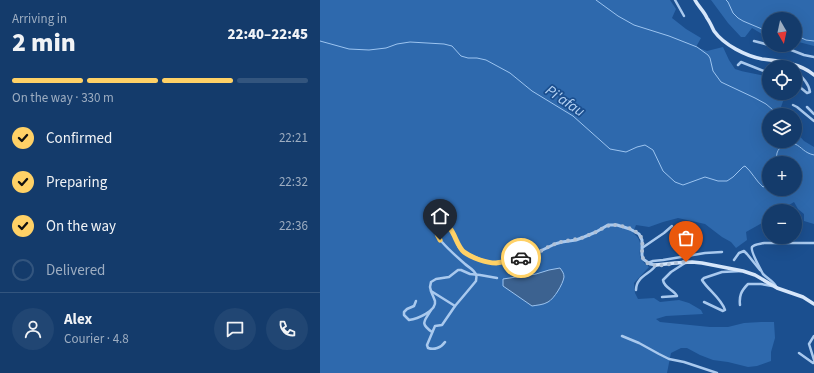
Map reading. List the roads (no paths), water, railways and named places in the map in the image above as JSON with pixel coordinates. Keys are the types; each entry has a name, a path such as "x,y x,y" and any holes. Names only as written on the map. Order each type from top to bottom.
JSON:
{"main road":[{"path":"695,0 715,32 729,45 754,57 771,60"},
{"path":"802,68 814,75"},
{"path":"656,265 686,262 702,263 744,271 761,278 772,286 803,297 814,304"}],"street":[{"path":"675,0 684,16"},
{"path":"754,41 762,43"},
{"path":"795,52 814,57"},
{"path":"738,65 741,62 762,70"},
{"path":"802,78 806,82 810,92 806,93 802,89"},
{"path":"793,105 814,121"},
{"path":"807,107 814,114"},
{"path":"445,342 436,349 428,348 427,345 435,326 442,325 455,306 476,281 476,274 443,244 437,236 436,228 441,225 449,227 460,248 464,252 474,258 495,263 534,254 555,244 580,238 596,232 608,225 624,227 639,234 642,240 643,259 650,264 656,265 654,269 650,270 637,284 636,290"},
{"path":"642,248 672,226"},
{"path":"777,288 762,271 751,251 752,247 764,243 814,243"},
{"path":"734,260 739,253 744,251 757,268 762,271"},
{"path":"648,263 653,260 722,252"},
{"path":"662,297 677,296 664,285 663,280 671,272 684,265 686,262"},
{"path":"432,332 424,323 424,320 433,307 435,301 431,291 431,282 440,278 450,277 458,270 470,274 497,278"},
{"path":"704,302 723,311 725,310 719,300 702,281 703,279 722,272 744,271"},
{"path":"740,305 740,295 748,284 772,286"},
{"path":"431,291 455,306"},
{"path":"416,301 414,306 404,312 404,315 409,320 424,315 433,307"},
{"path":"622,336 670,359 717,373"},
{"path":"799,353 813,363 814,361 810,344 814,336"}],"waterway":[{"path":"596,0 618,16 634,25 697,47 708,55 713,71 721,82 755,98 771,108"},
{"path":"726,0 733,13 738,18 762,29"},
{"path":"802,38 814,41"},
{"name":"Pi'afau","path":"320,41 349,49 369,50 386,48 397,44 410,42 444,44 452,46 461,56 486,60 510,73 532,91 573,116 610,149 626,152 645,145 653,150 663,171 675,182 683,185 705,177 718,181 727,181 745,166 762,186"},
{"name":"Pi'afau","path":"777,156 778,150 782,146 790,143 795,144 808,153 814,155"}]}
